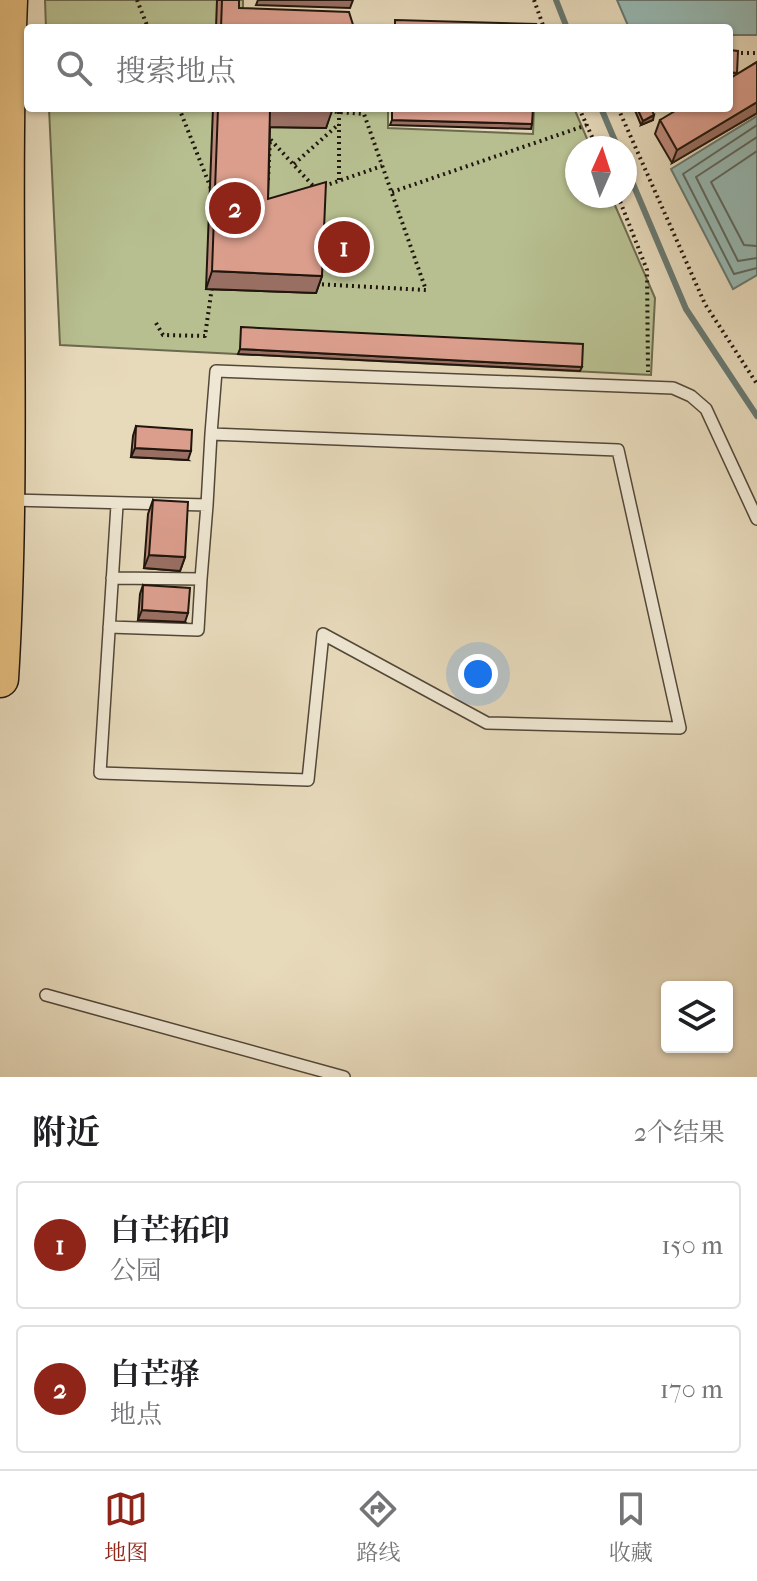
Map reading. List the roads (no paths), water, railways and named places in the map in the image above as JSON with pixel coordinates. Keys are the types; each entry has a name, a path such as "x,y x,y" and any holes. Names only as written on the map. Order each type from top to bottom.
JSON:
{"main road":[{"path":"0,679 7,499 3,117 9,0"}],"lane":[{"path":"109,627 198,630 216,371 673,388 691,396 706,409 757,519"},
{"path":"117,505 100,773 308,780 323,634 487,723 680,728 618,450 211,434"},
{"path":"7,499 117,505 207,505"},
{"path":"112,578 201,579"},
{"path":"46,995 344,1077"}],"water":[{"path":"617,0 757,0 757,35 733,35 733,24 627,24"},
{"path":"757,116 757,275 733,289 671,169"}],"waterway":[{"path":"556,0 565,24"},
{"path":"603,112 613,136"},
{"path":"637,193 686,309 757,416"}],"place":[{"name":"白芒驿","path":"235,208"},
{"name":"白芒拓印","path":"344,247"}]}
